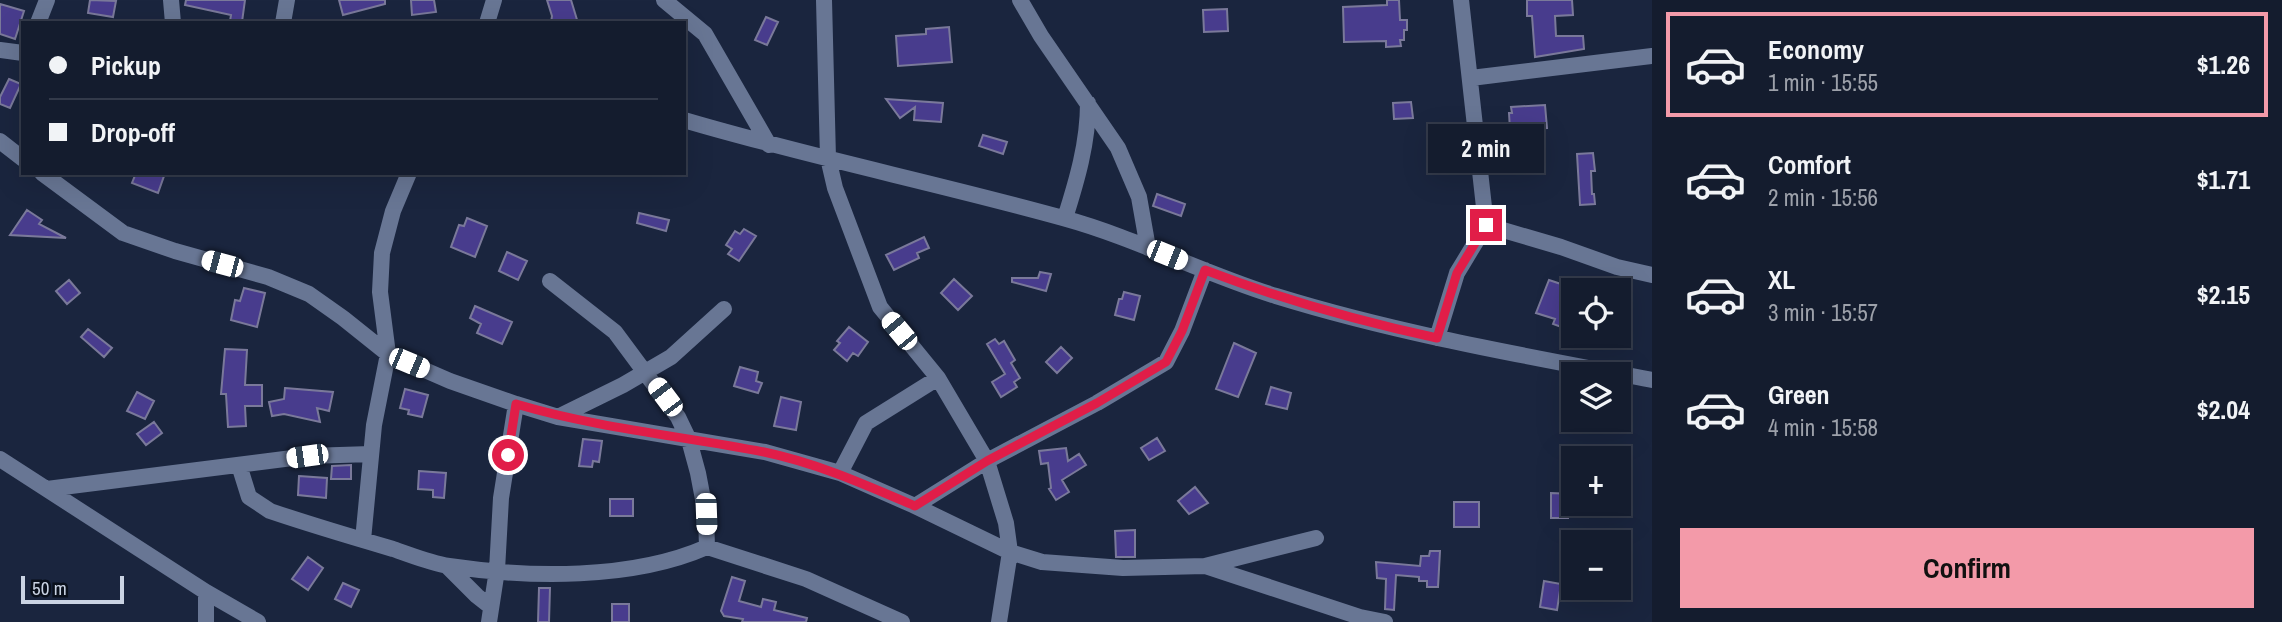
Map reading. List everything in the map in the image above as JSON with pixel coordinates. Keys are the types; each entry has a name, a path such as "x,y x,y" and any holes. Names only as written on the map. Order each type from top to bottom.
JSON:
{"street":[{"path":"39,21 47,0"},
{"path":"171,0 173,21"},
{"path":"283,21 288,0"},
{"path":"488,21 494,0"},
{"path":"664,0 705,34 769,145"},
{"path":"824,0 828,158 835,188 880,307 938,378 987,461 1006,523 1010,552 999,622"},
{"path":"1020,0 1041,36 1118,148 1139,197 1149,248"},
{"path":"1437,338 1457,273 1486,225 1461,0"},
{"path":"0,50 21,53"},
{"path":"1471,78 1652,56"},
{"path":"1065,218 1081,164 1088,125 1088,103"},
{"path":"686,121 769,145 1065,218 1273,296 1347,317 1437,338 1652,380"},
{"path":"0,141 21,157"},
{"path":"45,175 123,233 175,251 268,277 309,294 388,354 450,381 558,416 765,452 840,473 1010,552 1051,564 1123,568 1205,566 1316,538"},
{"path":"363,540 380,387 388,354 380,292 382,253 393,211 408,175"},
{"path":"1486,225 1617,267 1652,275"},
{"path":"915,506 987,461 1097,403 1166,362 1182,331 1205,270"},
{"path":"550,281 615,332 678,416 689,440 706,514 707,547"},
{"path":"558,416 646,373 671,357 724,309"},
{"path":"840,473 866,423 938,378"},
{"path":"490,614 501,498 516,404"},
{"path":"47,489 307,456 371,454"},
{"path":"0,459 206,592 258,622"},
{"path":"239,465 247,493 261,505 294,519 447,566 550,574 606,572 651,565 690,555 707,547 806,579 902,622"},
{"path":"447,566 477,596 490,614"},
{"path":"1205,566 1360,617 1385,622"},
{"path":"206,592 206,622"}],"building":[{"path":"90,0 116,1 113,17 88,13"},
{"path":"186,0 245,0 242,21 230,21 231,15 185,5"},
{"path":"339,0 385,0 385,4 343,15"},
{"path":"411,0 434,0 436,12 412,15"},
{"path":"547,0 571,0 577,21 551,21"},
{"path":"1387,0 1399,0 1400,20 1407,20 1404,40 1400,40 1401,46 1386,47 1386,41 1344,42 1343,7 1387,5"},
{"path":"1527,0 1572,0 1573,15 1555,16 1556,36 1583,36 1584,49 1535,57 1532,16 1527,16"},
{"path":"0,4 24,11 15,39 0,34"},
{"path":"1227,9 1228,31 1204,32 1203,10"},
{"path":"766,17 778,22 767,45 755,40"},
{"path":"949,27 952,62 898,66 896,36 926,34 926,29"},
{"path":"9,79 21,84 10,108 0,104 0,97"},
{"path":"886,99 943,103 941,122 914,120 915,107 900,118"},
{"path":"1411,102 1413,118 1394,119 1393,103"},
{"path":"1545,105 1547,128 1510,130 1511,107"},
{"path":"983,135 1007,142 1003,154 979,146"},
{"path":"1593,153 1595,171 1591,171 1595,204 1580,205 1577,154"},
{"path":"135,175 164,176 158,193 132,183"},
{"path":"1157,194 1185,204 1181,216 1153,206"},
{"path":"27,210 42,220 39,224 66,238 10,235"},
{"path":"639,213 669,220 666,231 637,223"},
{"path":"467,218 487,226 475,257 451,247 459,225 464,226"},
{"path":"744,229 756,236 739,261 728,254 732,249 726,245 735,231 740,234"},
{"path":"924,237 929,248 917,253 919,258 894,270 886,255"},
{"path":"507,252 527,261 518,280 499,271"},
{"path":"1040,272 1051,274 1046,291 1012,282 1012,278 1038,278"},
{"path":"954,279 972,296 958,310 941,293"},
{"path":"69,280 80,293 67,304 56,291"},
{"path":"1549,280 1561,284 1561,327 1553,324 1555,319 1536,313"},
{"path":"244,288 265,293 257,327 231,320 235,300 240,301"},
{"path":"1124,292 1140,296 1134,320 1115,315 1119,299 1122,299"},
{"path":"475,306 512,322 502,344 477,333 481,324 470,318"},
{"path":"849,327 868,342 858,356 853,353 847,361 834,350 840,343 837,341"},
{"path":"88,329 112,348 104,357 81,337"},
{"path":"995,339 999,344 1004,341 1015,360 1011,363 1020,378 1014,382 1017,387 1001,397 992,382 1005,374 987,344"},
{"path":"1234,343 1256,353 1238,397 1216,389"},
{"path":"1061,347 1072,358 1057,373 1046,362"},
{"path":"225,349 247,350 245,385 262,385 262,406 245,406 246,426 228,427 226,394 221,394"},
{"path":"740,367 758,372 756,381 762,383 758,393 734,386"},
{"path":"1271,387 1291,393 1287,409 1266,404"},
{"path":"285,388 333,392 329,411 317,408 320,422 284,414 272,416 269,402 284,399"},
{"path":"405,389 428,395 422,417 408,414 409,410 400,408"},
{"path":"137,392 154,401 145,419 127,411"},
{"path":"781,397 801,402 796,430 774,426"},
{"path":"154,422 162,433 146,445 137,434"},
{"path":"1157,438 1165,451 1149,460 1141,448"},
{"path":"583,439 602,441 599,462 593,461 592,467 579,466"},
{"path":"1066,448 1068,461 1079,454 1086,465 1062,480 1069,492 1056,500 1049,489 1048,463 1041,464 1039,451"},
{"path":"351,465 351,479 331,479 332,466"},
{"path":"419,471 446,473 444,498 433,497 433,490 418,489"},
{"path":"299,476 327,478 326,498 298,495"},
{"path":"1195,487 1208,503 1189,514 1178,501"},
{"path":"1551,493 1561,493 1561,516 1568,518 1551,518"},
{"path":"610,499 633,499 633,516 610,516"},
{"path":"1454,502 1479,502 1479,527 1454,527"},
{"path":"1135,530 1135,557 1116,557 1115,531"},
{"path":"1430,551 1440,551 1438,587 1427,587 1427,581 1419,581 1419,577 1396,575 1394,610 1385,609 1386,579 1377,578 1376,562 1420,566 1421,556 1429,556"},
{"path":"308,557 323,568 308,590 292,579"},
{"path":"732,577 745,581 739,601 761,607 763,599 776,602 774,610 807,618 806,622 742,622 743,619 724,616 721,611"},
{"path":"1544,581 1561,584 1557,610 1540,607"},
{"path":"343,583 359,590 351,607 335,599"},
{"path":"539,588 550,588 549,622 538,622"},
{"path":"612,604 629,604 629,622 612,622"}],"route":[{"path":"508,455 516,404 558,416 765,452 840,473 915,506 987,461 1097,403 1166,362 1182,331 1205,270 1273,296 1360,321 1437,338 1457,273 1486,225"}]}
